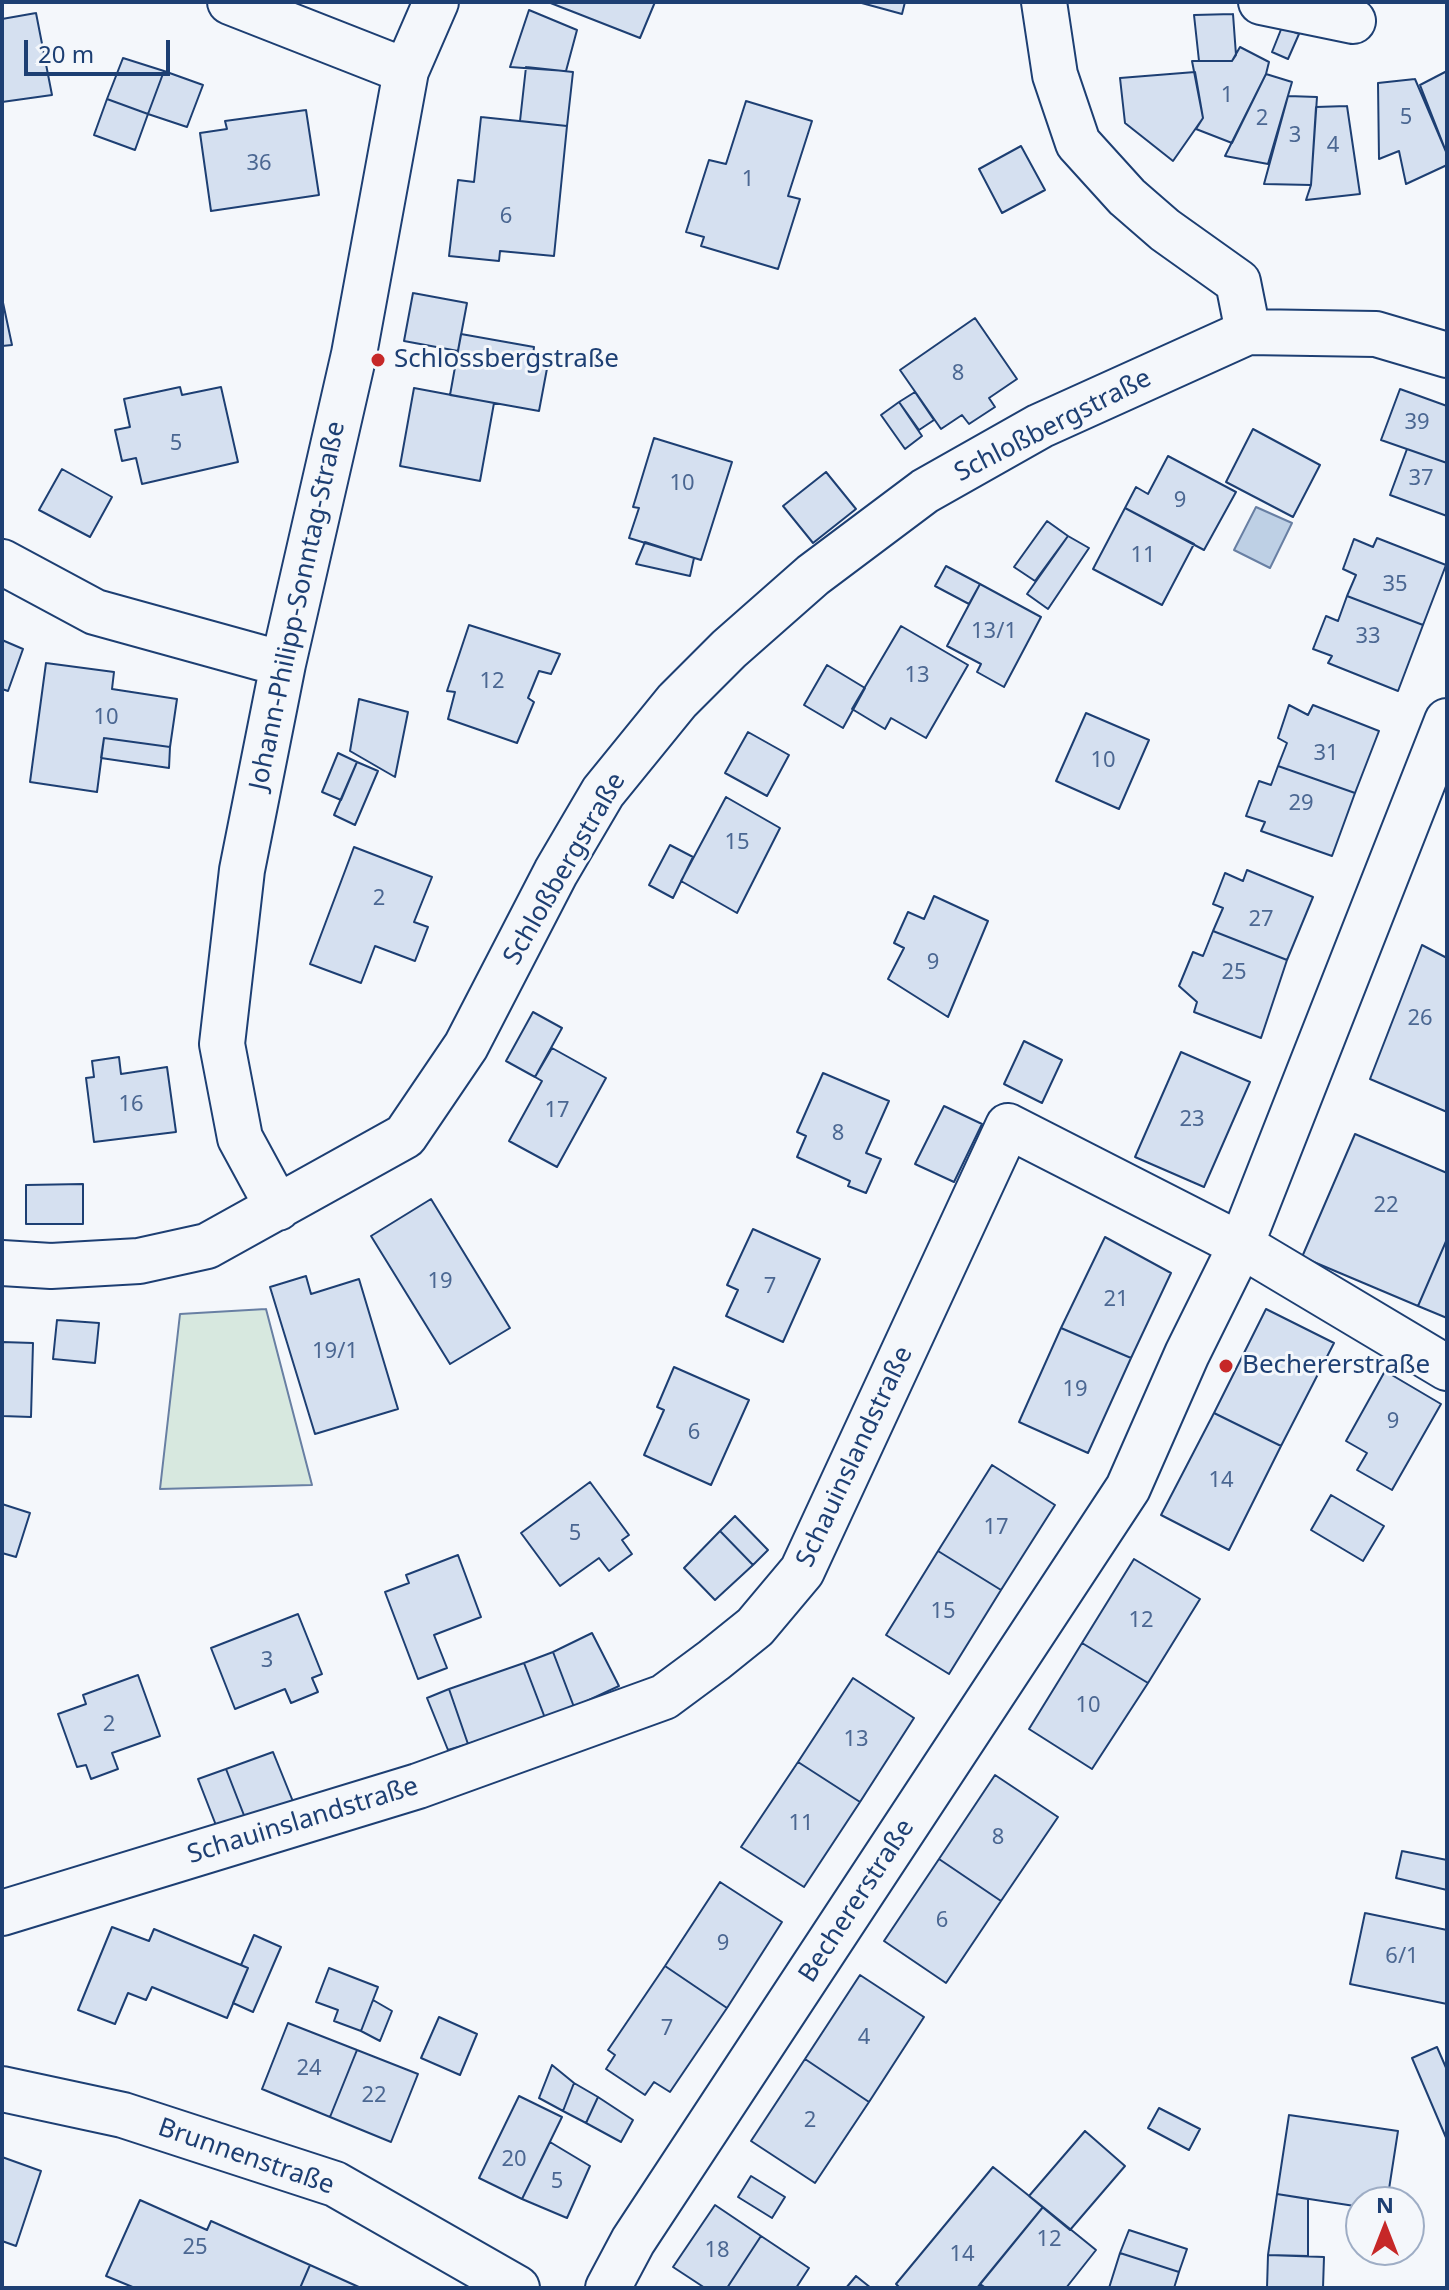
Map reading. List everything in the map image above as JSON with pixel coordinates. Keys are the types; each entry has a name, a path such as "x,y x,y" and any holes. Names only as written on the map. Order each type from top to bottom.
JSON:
{"street":[{"path":"230,2 406,71"},
{"name":"Johann-Philipp-Sonntag-Straße","path":"278,1208 240,1138 222,1044 242,870 283,664 354,354 406,71 436,2"},
{"path":"1044,2 1055,75 1078,143 1127,197 1165,230 1238,282 1248,332"},
{"path":"1261,2 1353,21"},
{"name":"Schloßbergstraße","path":"2,1263 51,1266 139,1261 207,1246 405,1136 466,1046 556,872 603,792 677,701 729,649 813,575 925,491 1040,426 1248,332 1376,334 1447,355"},
{"path":"2,562 95,612 283,664"},
{"name":"Bechererstraße","path":"608,2288 633,2241 1128,1488 1187,1354 1241,1245 1447,721"},
{"name":"Schauinslandstraße","path":"2,1913 418,1786 664,1697 755,1627 802,1571 1008,1126 1241,1245"},
{"path":"1241,1245 1447,1368"},
{"name":"Brunnenstraße","path":"2,2089 123,2115 335,2184 517,2288"}],"shaded area":[{"path":"266,1309 312,1485 160,1489 180,1314"}],"water":[{"path":"1256,507 1292,523 1270,568 1234,550"}],"building":[{"path":"548,2 655,2 640,38"},
{"path":"858,2 905,2 902,14"},
{"path":"529,10 577,30 566,71 510,67"},
{"path":"36,13 52,95 2,102 2,19"},
{"path":"1233,14 1236,55 1232,61 1199,61 1194,15"},
{"path":"1282,27 1299,34 1288,59 1272,52"},
{"path":"1240,47 1269,62 1232,143 1196,129 1203,118 1192,61 1232,61"},
{"path":"123,58 164,71 148,114 107,99"},
{"path":"526,67 573,72 567,126 520,121"},
{"path":"164,71 203,85 187,127 148,114"},
{"path":"1447,71 1447,154 1420,85"},
{"path":"1195,72 1203,118 1173,161 1125,123 1120,78"},
{"path":"1266,74 1292,82 1268,164 1225,156"},
{"path":"1415,79 1447,154 1447,165 1406,184 1399,151 1379,159 1378,83"},
{"path":"1288,96 1317,97 1311,185 1264,184"},
{"path":"107,99 148,114 135,150 94,135"},
{"path":"746,101 812,121 788,196 800,199 778,269 701,246 704,237 686,232 709,160 726,164"},
{"path":"1347,106 1360,194 1306,200 1311,185 1316,107"},
{"path":"306,110 319,195 211,211 200,133 227,129 225,121"},
{"path":"481,117 567,126 554,256 500,251 499,261 449,256 458,180 474,182"},
{"path":"1021,146 1045,190 1002,213 979,169"},
{"path":"413,293 467,303 458,351 404,341"},
{"path":"2,298 12,345 2,346"},
{"path":"975,318 1017,379 989,398 995,407 969,424 962,415 941,429 900,370"},
{"path":"461,334 534,347 533,355 549,358 539,411 450,395"},
{"path":"180,387 182,395 221,387 238,462 142,484 136,458 122,461 115,430 130,427 124,399"},
{"path":"414,388 494,403 480,481 400,466"},
{"path":"1400,389 1447,406 1447,463 1381,440"},
{"path":"915,392 934,420 919,430 899,402"},
{"path":"899,402 922,436 905,449 881,415"},
{"path":"1253,429 1320,465 1293,517 1226,482"},
{"path":"654,438 732,462 701,560 629,538 639,508 633,507"},
{"path":"1407,449 1447,463 1447,516 1390,495"},
{"path":"1168,456 1236,492 1204,550 1125,508 1136,487 1148,494"},
{"path":"62,469 112,497 90,537 39,510"},
{"path":"826,472 856,509 813,543 783,506"},
{"path":"1125,508 1194,544 1162,605 1093,569"},
{"path":"1047,521 1068,536 1035,581 1014,567"},
{"path":"1068,536 1089,548 1048,609 1027,594"},
{"path":"1377,538 1446,565 1423,625 1347,596 1356,575 1343,569 1354,539 1373,547"},
{"path":"645,542 694,558 690,576 636,564"},
{"path":"946,566 980,584 969,604 935,586"},
{"path":"980,584 1041,617 1004,687 977,672 981,664 947,646"},
{"path":"1347,596 1423,625 1398,691 1328,663 1332,656 1313,649 1326,616 1338,621"},
{"path":"469,625 560,654 551,674 539,671 528,698 534,702 517,743 448,719 455,692 447,691"},
{"path":"901,626 968,665 926,738 891,718 885,729 852,709"},
{"path":"2,640 23,649 8,691 2,689"},
{"path":"46,663 114,672 112,689 177,699 170,747 104,738 97,792 30,782"},
{"path":"827,665 865,688 843,728 804,705"},
{"path":"359,699 408,712 395,777 350,751"},
{"path":"1289,705 1308,715 1313,705 1379,731 1355,793 1278,766 1287,743 1278,738"},
{"path":"1086,713 1149,740 1119,809 1056,781"},
{"path":"748,732 789,755 767,796 725,773"},
{"path":"104,738 170,747 169,768 101,758"},
{"path":"338,753 357,762 341,800 322,792"},
{"path":"357,762 378,771 355,825 334,815"},
{"path":"1278,766 1355,793 1332,856 1261,831 1265,822 1246,816 1259,781 1271,785"},
{"path":"726,797 780,828 737,913 681,881"},
{"path":"670,845 693,857 673,898 649,885"},
{"path":"354,847 432,877 414,922 428,927 415,961 375,946 361,983 310,964"},
{"path":"1247,870 1313,897 1287,960 1213,931 1223,908 1213,904 1225,873 1243,881"},
{"path":"934,896 988,921 948,1017 888,979 904,948 894,943 908,912 924,919"},
{"path":"1213,931 1287,960 1261,1038 1194,1012 1197,1002 1179,986 1193,952 1203,956"},
{"path":"1422,945 1447,958 1447,1112 1370,1079"},
{"path":"533,1012 562,1028 535,1077 506,1061"},
{"path":"1024,1041 1062,1060 1042,1103 1004,1084"},
{"path":"552,1048 606,1078 557,1167 509,1141 542,1081 535,1077"},
{"path":"1181,1052 1250,1082 1204,1187 1135,1157"},
{"path":"119,1057 121,1074 167,1067 176,1132 94,1142 86,1078 94,1077 92,1061"},
{"path":"823,1073 889,1101 866,1153 881,1159 866,1193 848,1186 850,1181 797,1157 806,1136 797,1132"},
{"path":"944,1106 982,1124 954,1182 915,1164"},
{"path":"1355,1134 1447,1173 1447,1239 1418,1306 1302,1257"},
{"path":"83,1184 83,1224 26,1224 26,1185"},
{"path":"431,1199 510,1328 450,1364 371,1236"},
{"path":"753,1229 820,1259 783,1342 726,1316 738,1290 727,1285"},
{"path":"1105,1237 1171,1273 1131,1358 1061,1328"},
{"path":"1447,1239 1447,1318 1418,1306"},
{"path":"306,1276 311,1294 359,1279 398,1409 315,1434 270,1287"},
{"path":"1266,1309 1334,1343 1281,1446 1214,1413"},
{"path":"57,1320 99,1323 95,1363 53,1359"},
{"path":"1061,1328 1131,1358 1088,1453 1019,1422"},
{"path":"2,1342 33,1343 31,1417 2,1416"},
{"path":"674,1367 749,1400 711,1485 644,1455 664,1410 657,1407"},
{"path":"1385,1371 1441,1404 1392,1490 1357,1470 1367,1453 1346,1441"},
{"path":"1214,1413 1281,1446 1229,1550 1161,1515"},
{"path":"992,1465 1055,1505 1001,1590 938,1551"},
{"path":"590,1482 629,1535 622,1540 632,1554 609,1571 599,1558 560,1586 521,1533"},
{"path":"1331,1495 1384,1526 1363,1561 1311,1530"},
{"path":"2,1504 30,1513 16,1557 2,1553"},
{"path":"735,1516 768,1550 753,1565 720,1531"},
{"path":"720,1531 753,1565 715,1600 684,1568"},
{"path":"938,1551 1001,1590 949,1674 886,1635"},
{"path":"458,1555 481,1617 434,1635 447,1668 418,1679 385,1592 409,1583 406,1575"},
{"path":"1134,1559 1200,1599 1148,1683 1082,1643"},
{"path":"298,1614 322,1674 312,1678 318,1692 291,1703 285,1689 235,1709 211,1648"},
{"path":"592,1633 619,1686 574,1707 553,1652"},
{"path":"1082,1643 1148,1683 1092,1769 1029,1729"},
{"path":"553,1652 574,1707 545,1718 524,1663"},
{"path":"524,1663 545,1718 468,1744 449,1689"},
{"path":"138,1675 160,1736 112,1753 118,1769 91,1779 86,1765 77,1767 58,1714 86,1704 83,1695"},
{"path":"853,1678 914,1718 860,1802 798,1762"},
{"path":"449,1689 468,1744 448,1750 427,1698"},
{"path":"273,1752 294,1804 247,1823 226,1769"},
{"path":"798,1762 860,1802 804,1887 741,1847"},
{"path":"226,1769 247,1823 219,1833 198,1779"},
{"path":"995,1775 1058,1817 1001,1901 939,1859"},
{"path":"1402,1851 1447,1860 1447,1890 1396,1878"},
{"path":"939,1859 1001,1901 946,1983 884,1941"},
{"path":"720,1882 782,1922 727,2008 665,1966"},
{"path":"1365,1913 1447,1930 1447,2004 1350,1984"},
{"path":"112,1927 149,1941 154,1929 248,1968 227,2018 152,1987 146,2000 128,1993 115,2024 78,2010"},
{"path":"254,1935 281,1947 253,2012 233,2003 248,1968 241,1965"},
{"path":"665,1966 727,2008 670,2092 654,2082 645,2095 606,2069 615,2055 608,2050"},
{"path":"329,1968 378,1987 361,2031 334,2021 338,2010 316,2002"},
{"path":"860,1975 924,2017 869,2102 805,2059"},
{"path":"373,2000 392,2011 380,2041 361,2031"},
{"path":"439,2017 477,2034 460,2075 421,2058"},
{"path":"288,2023 357,2050 330,2117 262,2089"},
{"path":"1437,2047 1447,2070 1447,2140 1412,2058"},
{"path":"357,2050 418,2074 391,2142 330,2117"},
{"path":"805,2059 869,2102 815,2183 751,2141"},
{"path":"552,2065 574,2083 563,2111 539,2098"},
{"path":"574,2083 598,2097 586,2123 563,2111"},
{"path":"519,2096 562,2117 522,2199 479,2178"},
{"path":"598,2097 633,2120 621,2142 586,2123"},
{"path":"1159,2108 1200,2129 1189,2150 1148,2128"},
{"path":"1289,2115 1398,2131 1389,2186 1345,2186 1345,2205 1277,2194"},
{"path":"1085,2131 1125,2166 1070,2230 1029,2196"},
{"path":"550,2142 590,2166 567,2218 522,2199"},
{"path":"2,2157 41,2171 16,2246 2,2241"},
{"path":"993,2167 1043,2207 977,2288 900,2288 896,2284"},
{"path":"751,2176 785,2197 772,2218 738,2197"},
{"path":"1277,2194 1308,2199 1308,2256 1268,2255"},
{"path":"140,2200 207,2230 211,2221 310,2265 300,2288 135,2288 106,2276"},
{"path":"715,2205 761,2236 727,2288 705,2288 673,2267"},
{"path":"1043,2207 1096,2250 1066,2288 986,2288 980,2284"},
{"path":"1129,2230 1187,2249 1179,2272 1120,2253"},
{"path":"761,2236 809,2268 796,2288 727,2288"},
{"path":"1120,2253 1179,2272 1174,2288 1109,2288"},
{"path":"1268,2255 1324,2257 1323,2288 1267,2288"},
{"path":"310,2265 361,2288 300,2288"},
{"path":"856,2276 871,2288 846,2288"}],"place":[{"name":"Schlossbergstraße","path":"378,360"},
{"name":"Bechererstraße","path":"1226,1366"}]}
